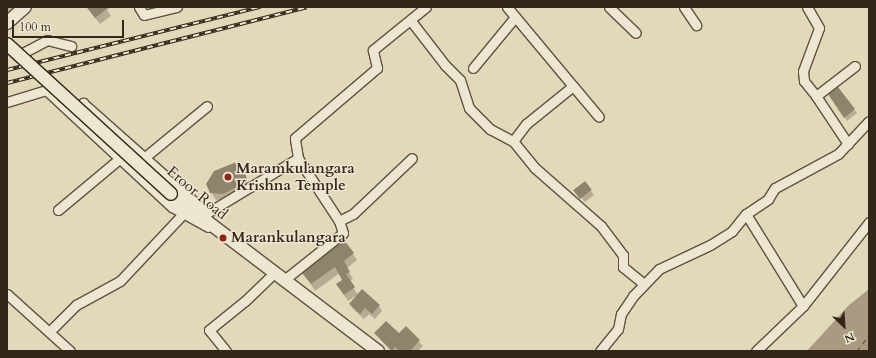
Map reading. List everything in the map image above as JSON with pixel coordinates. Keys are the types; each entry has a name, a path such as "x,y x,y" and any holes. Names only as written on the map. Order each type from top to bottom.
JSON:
{"main road":[{"path":"7,23 25,7"},
{"name":"Eroor Road","path":"7,44 171,194 220,233 378,351"}],"street":[{"path":"139,7 144,15 177,7"},
{"path":"226,351 209,330 279,276 343,233 339,221 298,158 294,143 295,138 377,68 373,50 390,34 411,21 426,7"},
{"path":"507,7 598,117"},
{"path":"609,7 636,33"},
{"path":"684,7 696,25"},
{"path":"807,7 819,28 804,71 804,81 816,96 848,144"},
{"path":"473,68 515,17"},
{"path":"411,21 445,65 460,80 469,108 490,129 514,140 535,168 601,226 623,255 623,267 644,284"},
{"path":"19,55 47,40 71,46"},
{"path":"816,96 855,66"},
{"path":"514,140 526,124 573,86"},
{"path":"7,102 46,90 120,159 183,214 220,233"},
{"path":"72,114 83,103 207,213 298,158"},
{"path":"145,157 207,106"},
{"path":"600,351 618,328 621,314 644,284 659,269 710,245 732,231 746,214 768,199 775,188 838,154 869,121"},
{"path":"339,221 353,214 412,158"},
{"path":"58,210 120,159"},
{"path":"50,331 76,305 120,281 183,214"},
{"path":"746,214 803,306"},
{"path":"756,351 803,306 869,222"},
{"path":"7,294 50,331 70,351"}],"shaded area":[{"path":"869,289 869,351 807,351 848,306"}],"building":[{"path":"87,7 109,7 95,18"},
{"path":"838,87 855,109 844,118 828,94"},
{"name":"Maramkulangara Krishna Temple","path":"239,161 248,181 223,194 210,193 206,184 214,171"},
{"path":"585,181 592,190 580,199 573,190"},
{"path":"344,240 354,253 344,261 350,272 346,274 355,287 344,295 336,284 342,280 335,267 311,284 302,273"},
{"path":"362,289 380,305 372,314 365,308 360,314 349,304"},
{"path":"386,321 399,333 406,326 420,340 410,351 399,351 395,347 392,351 374,333"}],"ferry route":[{"path":"857,351 869,335"}],"railway":[{"path":"7,70 260,7"},
{"path":"7,83 307,7"}],"place":[{"name":"Maramkulangara Krishna Temple","path":"228,177"},
{"name":"Marankulangara","path":"223,238"}]}
